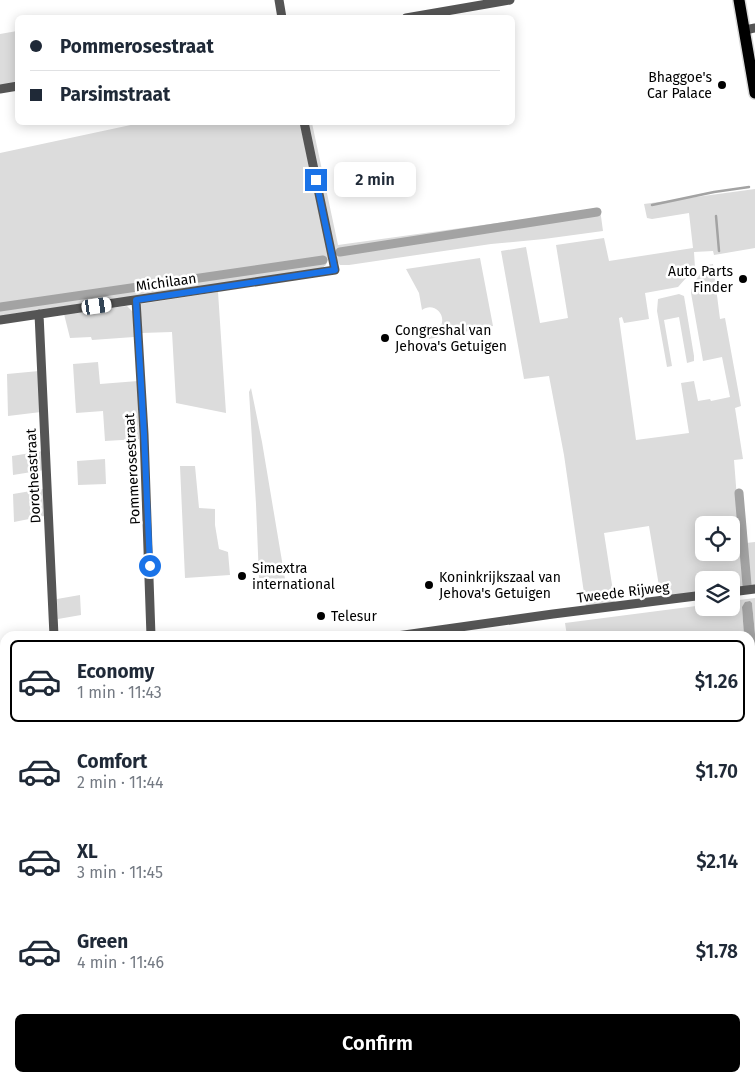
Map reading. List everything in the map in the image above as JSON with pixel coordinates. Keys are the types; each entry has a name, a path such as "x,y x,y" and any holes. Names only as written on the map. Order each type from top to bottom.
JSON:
{"main road":[{"path":"739,0 750,29 755,93"}],"street":[{"path":"279,0 282,15"},
{"path":"423,15 510,0"},
{"path":"0,89 15,86"},
{"name":"Michilaan","path":"0,320 335,270 305,125"},
{"name":"Pommerosestraat","path":"136,300 144,434 151,631"},
{"name":"Dorotheastraat","path":"39,314 54,631"},
{"path":"740,591 755,589"},
{"name":"Tweede Rijweg","path":"432,631 695,596"}],"shaded area":[{"path":"15,31 15,83 0,86 0,34"},
{"path":"131,125 300,125 328,260 322,268 0,317 0,153"},
{"path":"306,125 312,125 338,245 600,209 603,231 491,244 349,265 340,265 337,261"},
{"path":"755,189 755,248 714,255 713,251 694,252 695,268 678,287 645,293 649,319 624,323 622,317 619,318 636,440 689,433 681,383 694,381 698,401 710,399 711,401 730,397 722,357 703,361 691,293 697,278 708,265 713,264 720,319 725,318 741,406 735,408 743,459 734,460 738,516 695,516 695,561 740,561 740,537 744,589 740,589 740,571 695,571 695,594 661,598 649,526 604,533 615,604 586,607 564,455 549,376 524,379 501,251 526,247 540,323 568,318 556,245 604,238 609,261 693,248 689,213 652,219 647,218 644,204"},
{"path":"480,258 493,326 429,339 429,335 438,330 442,324 441,315 439,311 431,307 422,310 419,293 406,269"},
{"path":"218,292 226,413 176,403 172,332 141,333 140,304"},
{"path":"679,294 684,296 694,361 687,363 679,317 664,320 672,366 667,367 657,311 658,299"},
{"path":"127,306 133,312 134,337 92,340 91,337 70,338 64,314"},
{"path":"98,362 100,384 138,381 139,439 105,441 103,411 76,413 73,364"},
{"path":"39,371 41,412 8,416 7,374"},
{"path":"251,388 285,579 259,578 249,392"},
{"path":"43,451 44,470 13,475 12,456"},
{"path":"105,459 106,484 78,485 77,461"},
{"path":"180,466 195,466 199,508 215,509 215,525 219,549 228,552 230,575 185,578"},
{"path":"43,489 44,516 14,522 13,494"},
{"path":"755,542 755,587 750,588 746,543"},
{"path":"80,595 81,615 58,619 57,599"},
{"path":"755,598 755,631 752,603 742,607 744,631 566,631 565,623 695,606 695,616 740,616 740,600"},
{"path":"750,601 752,603 755,631 744,631 742,607 745,602"}],"waterway":[{"path":"652,205 749,187"},
{"path":"340,252 597,212"},
{"path":"716,216 719,251"},
{"path":"0,307 323,260"},
{"path":"739,493 747,585"}],"place":[{"name":"Bhaggoe's Car Palace","path":"722,85"},
{"name":"Auto Parts Finder","path":"743,279"},
{"name":"Congreshal van Jehova's Getuigen","path":"385,338"},
{"name":"Simextra international","path":"242,576"},
{"name":"Koninkrijkszaal van Jehova's Getuigen","path":"429,585"},
{"name":"Telesur","path":"321,616"}],"route":[{"path":"150,566 136,300 335,270 316,180"}]}
